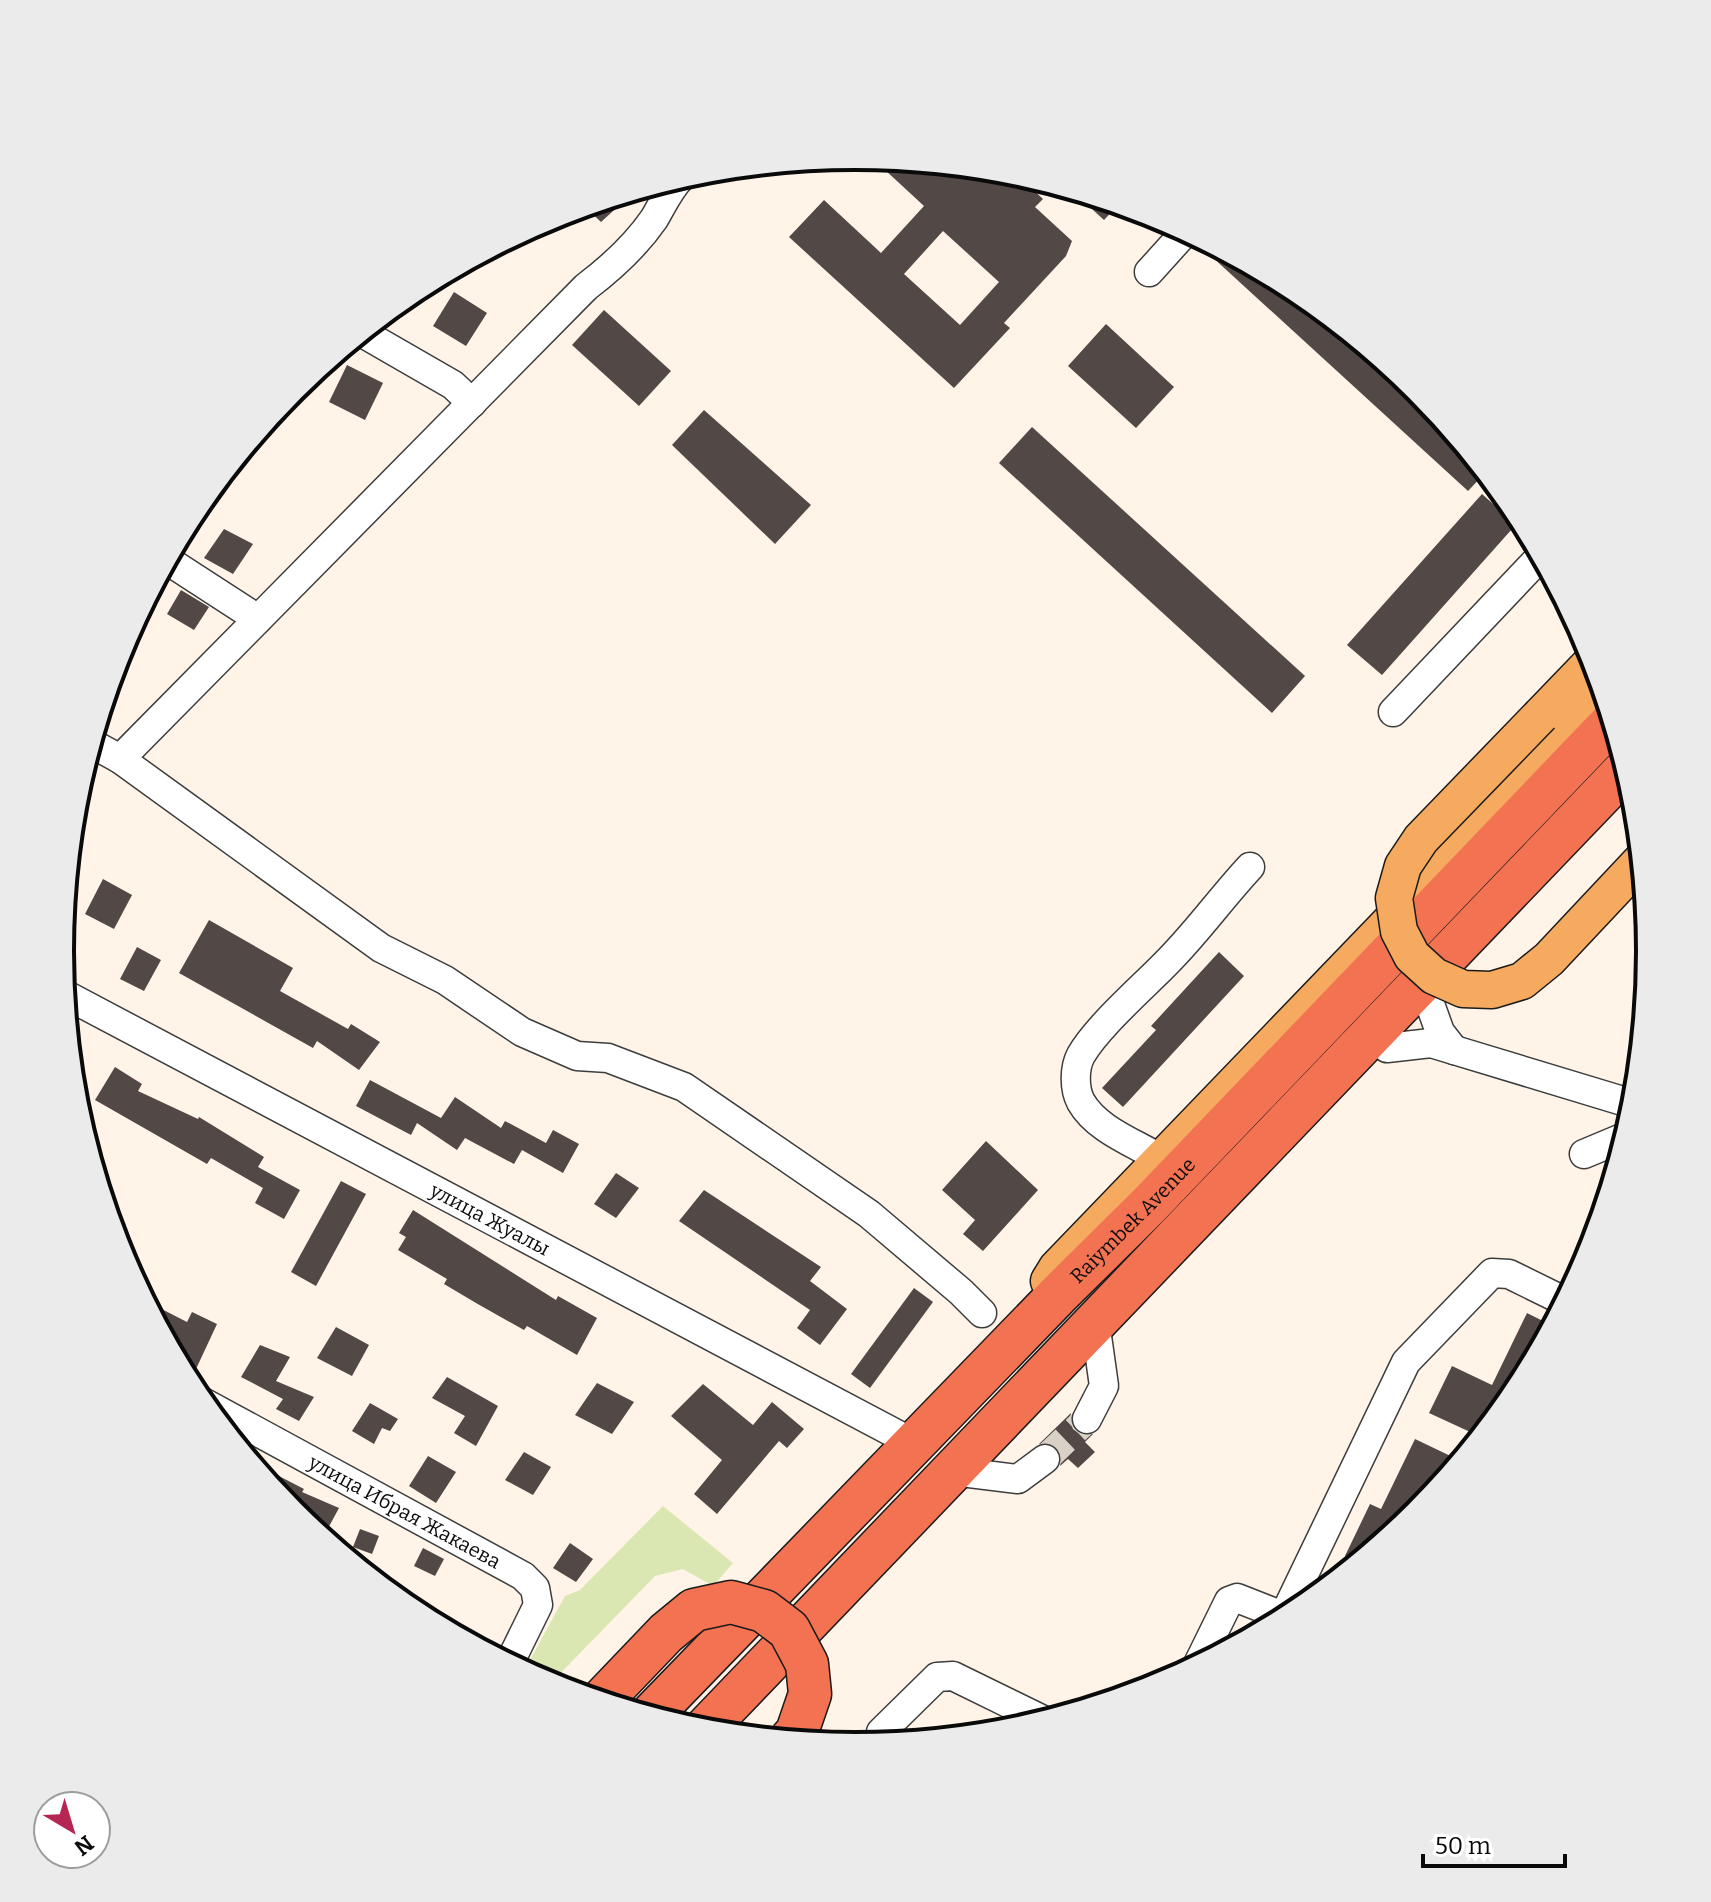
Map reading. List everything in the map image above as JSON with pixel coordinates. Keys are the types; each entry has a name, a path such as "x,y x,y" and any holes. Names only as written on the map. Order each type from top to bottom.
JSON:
{"highway":[{"name":"Raiymbek Avenue","path":"659,1707 1149,1205 1605,730"},
{"name":"Raiymbek Avenue","path":"714,1719 1617,778"},
{"path":"609,1693 666,1633 694,1610 731,1602 764,1611 789,1630 807,1664 810,1694 798,1730"}],"main road":[{"path":"1585,670 1421,839 1403,866 1394,898 1399,931 1412,956 1434,976 1463,989 1492,990 1522,981 1549,959 1632,871"},
{"path":"1012,1344 1057,1268 1598,706"},
{"path":"1095,1322 1179,1265 1623,803"}],"street":[{"path":"120,759 586,287 612,267 653,220 666,193"},
{"path":"1149,272 1178,240"},
{"path":"371,338 453,385 472,403"},
{"path":"1393,712 1534,564"},
{"path":"176,566 258,619"},
{"path":"101,749 120,759 381,948 445,980 522,1032 577,1056 608,1058 684,1087 869,1214 982,1313"},
{"path":"1161,1159 1102,1124 1085,1107 1080,1101 1076,1083 1077,1067 1081,1056 1103,1029 1177,953 1250,867"},
{"name":"улица Жуалы","path":"76,1000 915,1444"},
{"path":"1430,1004 1440,1032 1454,1050"},
{"path":"1387,1048 1431,1043 1622,1101"},
{"path":"1584,1154 1613,1142"},
{"path":"1291,1600 1406,1362 1492,1273 1509,1274 1556,1297"},
{"path":"1087,1419 1104,1386 1095,1322"},
{"name":"улица Ибрая Жакаева","path":"227,1415 523,1576 535,1588 538,1605 514,1654"},
{"path":"953,1471 1018,1479 1045,1459"},
{"path":"1205,1650 1229,1601 1237,1598 1270,1613"},
{"path":"882,1731 937,1677 953,1676 1028,1713"}],"green space":[{"path":"663,1506 733,1563 713,1586 683,1569 655,1576 559,1674 530,1661 565,1596 580,1590"}],"building":[{"path":"886,171 958,176 1034,191 1043,199 1035,207 1072,241 1066,256 1004,323 1010,328 954,388 789,237 824,200 881,253 924,206","holes":["943,231 999,282 960,325 904,274"]},
{"path":"1088,205 1111,213 1104,220"},
{"path":"618,207 601,222 593,215"},
{"path":"1210,255 1290,301 1371,363 1408,398 1476,475 1479,479 1468,491"},
{"path":"454,292 487,313 466,346 433,326"},
{"path":"604,310 671,371 639,406 572,345"},
{"path":"1106,324 1174,387 1136,428 1068,366"},
{"path":"347,365 383,383 365,420 329,402"},
{"path":"704,410 811,505 775,544 672,445"},
{"path":"1032,427 1305,676 1272,713 999,463"},
{"path":"1482,494 1501,511 1512,529 1382,675 1347,645"},
{"path":"224,529 253,544 233,574 204,558"},
{"path":"181,590 209,607 194,630 167,614"},
{"path":"103,879 132,895 114,929 85,914"},
{"path":"209,920 293,968 280,991 348,1029 351,1024 380,1042 359,1070 317,1041 313,1048 179,973"},
{"path":"137,947 161,960 144,991 120,979"},
{"path":"1219,952 1244,976 1123,1107 1102,1088 1156,1030 1151,1026"},
{"path":"115,1067 142,1084 138,1091 199,1117 264,1157 258,1167 300,1190 284,1219 255,1203 263,1188 211,1158 207,1164 95,1100"},
{"path":"370,1080 441,1118 455,1097 501,1128 505,1121 546,1143 553,1130 579,1144 563,1173 522,1150 514,1164 465,1138 457,1150 417,1123 411,1135 356,1106"},
{"path":"986,1141 1038,1190 983,1251 963,1234 975,1220 942,1190"},
{"path":"616,1173 639,1188 616,1218 594,1204"},
{"path":"341,1181 366,1194 316,1286 291,1272"},
{"path":"704,1190 821,1267 810,1281 847,1309 820,1345 797,1328 810,1310 679,1221"},
{"path":"413,1210 556,1300 558,1296 597,1318 577,1355 527,1326 524,1330 476,1303 444,1284 447,1279 398,1250 406,1237 399,1233"},
{"path":"914,1288 933,1302 870,1388 851,1374"},
{"path":"161,1309 187,1322 192,1312 217,1324 196,1369"},
{"path":"1527,1313 1543,1321 1505,1385 1471,1433 1429,1413 1452,1366 1492,1385"},
{"path":"336,1327 369,1345 352,1376 317,1358"},
{"path":"260,1345 290,1357 276,1381 314,1397 299,1421 276,1409 283,1399 241,1377"},
{"path":"447,1377 498,1406 476,1446 454,1433 465,1416 432,1398"},
{"path":"597,1383 634,1402 612,1434 575,1415"},
{"path":"703,1384 753,1425 772,1402 804,1429 787,1448 779,1441 717,1514 694,1494 722,1460 671,1416"},
{"path":"370,1403 398,1419 390,1431 382,1428 374,1444 352,1431"},
{"path":"1071,1413 1073,1429 1080,1434 1093,1434 1085,1442 1095,1452 1078,1468 1068,1459 1060,1466 1062,1456 1058,1448 1051,1443 1039,1444"},
{"path":"1415,1439 1451,1456 1371,1539 1348,1557 1345,1556 1370,1504 1381,1509"},
{"path":"524,1452 551,1467 533,1495 505,1480"},
{"path":"428,1456 456,1472 436,1503 409,1486"},
{"path":"277,1475 304,1489 302,1492 339,1508 328,1528 303,1504"},
{"path":"360,1529 379,1536 372,1554 353,1547"},
{"path":"570,1543 593,1559 576,1582 553,1568"},
{"path":"423,1548 444,1559 435,1576 414,1566"}],"tunnel":[{"path":"1045,1459 1087,1419"}]}
